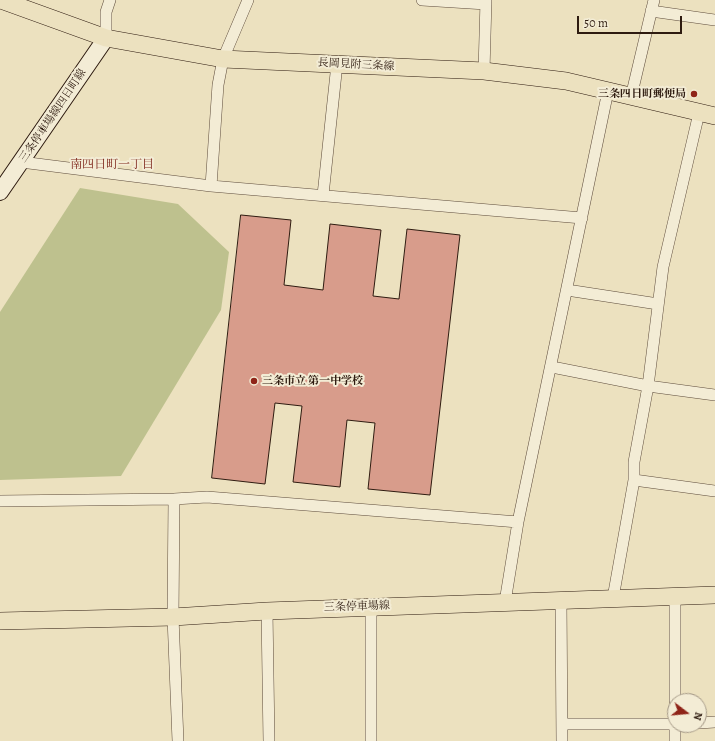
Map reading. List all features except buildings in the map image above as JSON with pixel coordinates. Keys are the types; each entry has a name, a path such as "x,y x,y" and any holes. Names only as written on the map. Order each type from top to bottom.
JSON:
{"main road":[{"name":"長岡見附三条線","path":"1,0 106,38 223,59 484,71 566,81 631,98 707,114"},
{"name":"三条停車場線四日町線","path":"0,192 106,38"},
{"name":"三条停車場線","path":"0,621 173,617 267,611 613,598 715,596"}],"street":[{"path":"106,38 106,12 110,0"},
{"path":"211,186 218,85 223,59 248,0"},
{"path":"422,0 486,2 484,71"},
{"path":"631,98 654,0"},
{"path":"651,11 715,20"},
{"path":"323,195 337,64"},
{"path":"504,602 518,522 552,367 608,91"},
{"path":"613,598 634,480 634,462 648,386 663,267 707,114"},
{"path":"21,162 211,186 582,218"},
{"path":"567,290 658,304"},
{"path":"552,367 648,386 715,395"},
{"path":"634,480 715,491"},
{"path":"0,501 174,499 207,497 518,522"},
{"path":"174,499 173,617 178,741"},
{"path":"674,597 675,693"},
{"path":"561,601 562,741"},
{"path":"371,607 371,741"},
{"path":"267,611 269,741"},
{"path":"562,724 667,724"}],"green space":[{"path":"80,188 178,204 229,252 221,310 121,476 0,480 0,312"}],"place":[{"name":"三条四日町郵便局","path":"694,94"},
{"name":"三条市立 第一中学校","path":"254,381"}],"district":[{"name":"南四日町一丁目","path":"112,165"}]}
